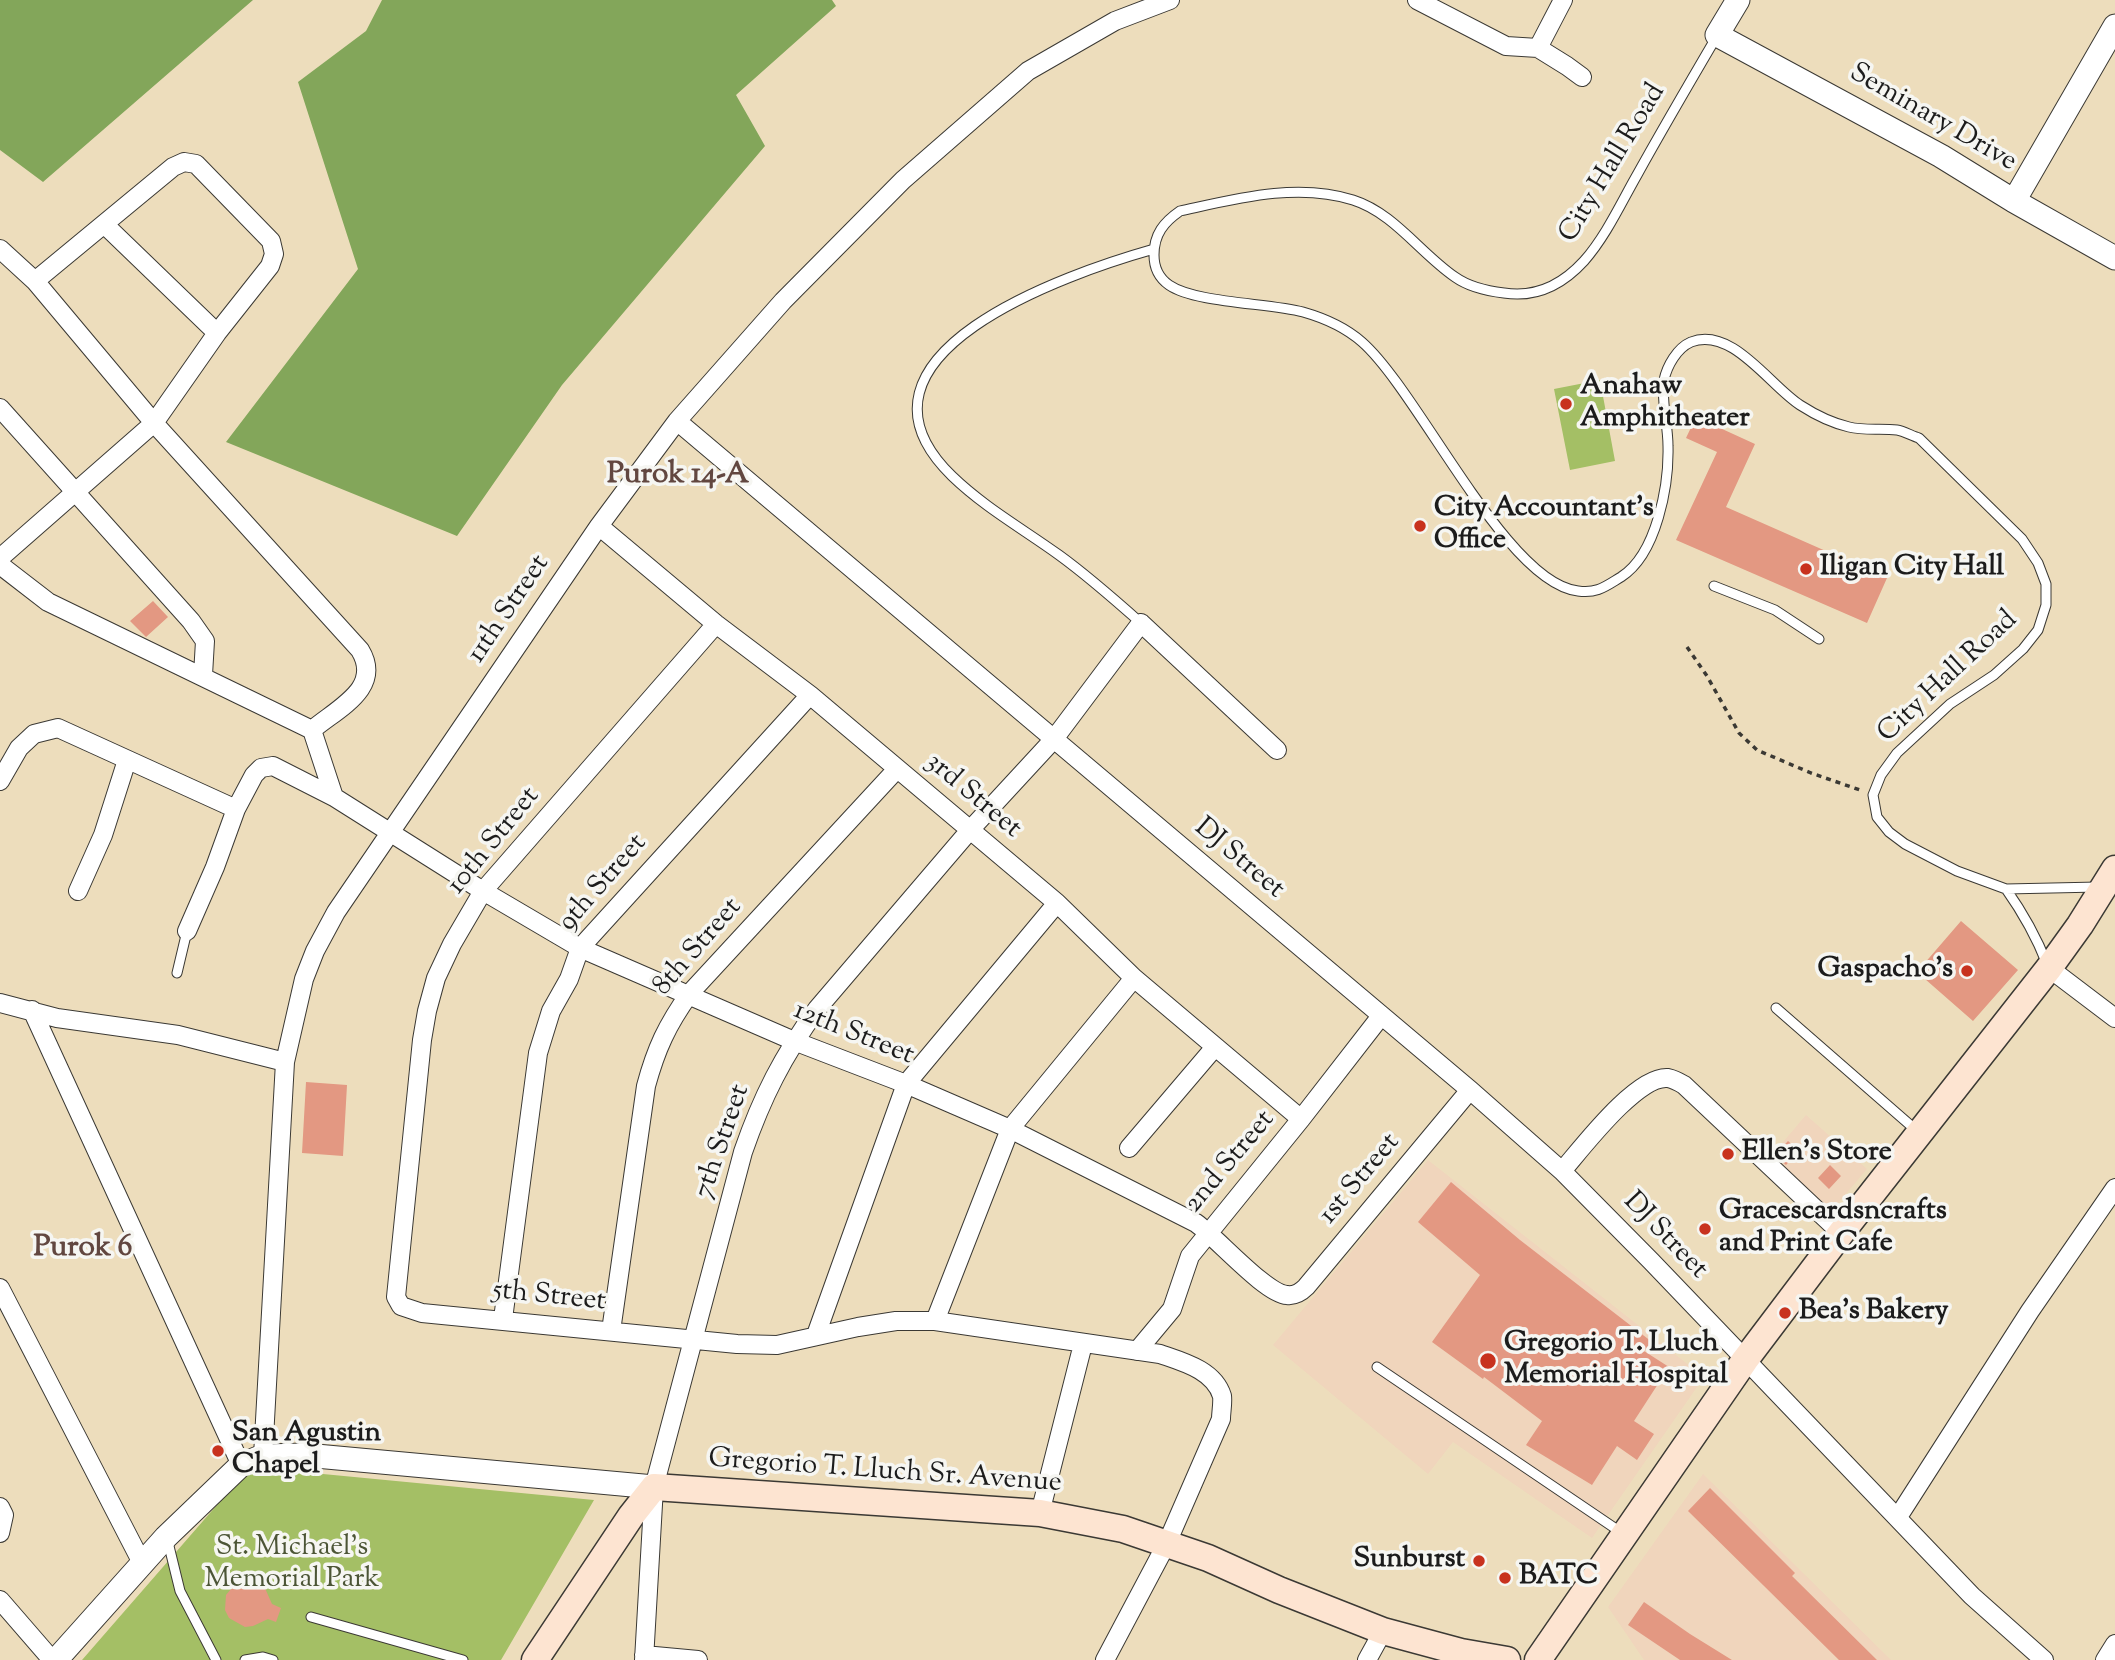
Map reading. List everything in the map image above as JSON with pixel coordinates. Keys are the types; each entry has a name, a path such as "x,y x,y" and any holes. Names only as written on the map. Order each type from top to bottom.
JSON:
{"main road":[{"path":"1538,1660 1745,1360 2049,968 2110,878"},
{"path":"535,1660 631,1516 654,1487"},
{"name":"Gregorio T. Lluch Sr. Avenue","path":"654,1487 1040,1513 1123,1529 1208,1558 1279,1590 1383,1631 1461,1652 1507,1660"}],"street":[{"name":"11th Street","path":"263,1456 285,1062 304,979 315,951 336,912 599,526 677,421 783,301 903,180 1028,71 1115,21 1171,0"},
{"path":"1418,0 1506,46 1538,48 1581,77"},
{"path":"1538,48 1563,0"},
{"path":"1717,34 1738,0"},
{"path":"2014,201 2115,26"},
{"name":"Seminary Drive","path":"1717,34 1941,156 2115,258"},
{"path":"0,558 154,423 217,333 270,266 274,254 271,241 196,164 184,162 173,167 35,281"},
{"path":"105,225 217,333"},
{"path":"0,249 35,281 154,423 360,650 367,661 368,674 363,688 312,730"},
{"path":"0,408 191,621 205,641 203,676"},
{"name":"DJ Street","path":"677,421 1470,1090 1562,1171 1972,1596 2044,1660"},
{"name":"3rd Street","path":"599,526 716,624 810,695 1057,903 1134,978 1301,1119"},
{"path":"0,565 48,602 117,638 203,676 312,730 334,797"},
{"path":"1141,623 1277,750"},
{"name":"7th Street","path":"644,1658 654,1487 732,1191 758,1109 794,1041 817,1009 970,830 1054,739 1141,623"},
{"name":"10th Street","path":"401,1306 396,1297 396,1283 427,1011 436,978 483,891 716,624"},
{"name":"9th Street","path":"503,1319 538,1053 551,1011 569,979 580,948 810,695"},
{"path":"0,781 19,748 34,734 58,728 236,809 215,867 187,931"},
{"path":"78,891 103,835 127,760"},
{"name":"12th Street","path":"236,809 254,775 261,768 273,766 334,797 483,891 580,948 690,993 794,1041 906,1084 1010,1129 1188,1219 1208,1232 1269,1288 1288,1296"},
{"name":"8th Street","path":"611,1331 646,1086 656,1051 671,1020 690,993 897,769"},
{"path":"816,1335 906,1084 1057,903"},
{"path":"2049,968 2115,1018"},
{"path":"935,1321 1010,1129 1134,978"},
{"path":"0,1003 57,1018 178,1035 285,1062"},
{"path":"32,1010 241,1465"},
{"name":"2nd Street","path":"1137,1351 1172,1309 1190,1256 1381,1016"},
{"path":"1129,1148 1216,1047"},
{"path":"1562,1171 1628,1097 1658,1079 1670,1078 1694,1094 1841,1233"},
{"name":"1st Street","path":"1288,1296 1299,1293 1306,1286 1470,1090"},
{"path":"1898,1517 2030,1311 2115,1188"},
{"path":"0,1288 142,1563"},
{"name":"5th Street","path":"401,1306 422,1313 694,1340 777,1345 896,1321 935,1321 1160,1354 1195,1366 1212,1380 1222,1397 1221,1419 1167,1543 1105,1660"},
{"path":"1040,1513 1083,1344"},
{"path":"0,1600 54,1660 166,1537 241,1465 263,1456 305,1455 654,1487"},
{"path":"0,1507 4,1515 0,1532"},
{"path":"1367,1660 1383,1631"},
{"path":"2105,1660 2115,1644"},
{"path":"644,1658 698,1660"}],"lane":[{"name":"City Hall Road","path":"1717,34 1606,229 1585,260 1563,281 1538,293 1513,295 1483,290 1456,278 1380,214 1355,200 1322,193 1281,192 1180,211 1166,220 1157,235 1154,263 1161,279 1171,287 1209,297 1304,312 1334,323 1361,341 1386,368 1443,452 1517,550 1539,573 1559,586 1576,591 1598,592 1629,572 1648,544 1661,513 1667,477 1664,380 1673,357 1690,342 1708,340 1731,346 1798,404 1822,417 1849,427 1876,431 1897,430 1919,439 2022,539 2038,564 2046,584 2046,605 2038,630 2023,649 1994,675 1950,704 1919,731 1897,753 1881,775 1872,794"},
{"path":"1141,623 1060,555 990,508 951,475 930,449 918,418 919,394 929,372 946,348 969,330 1003,308 1051,284 1104,263 1154,249"},
{"path":"1714,586 1775,610 1819,639"},
{"path":"1872,794 1877,817 1889,832 1905,844 1957,871 2006,889 2076,889 2110,878"},
{"path":"2006,889 2033,930 2049,968"},
{"path":"177,973 187,931"},
{"path":"1776,1008 1920,1134"},
{"path":"1377,1367 1625,1535"},
{"path":"166,1537 180,1591 216,1660"},
{"path":"311,1617 463,1660"},
{"path":"245,1660 264,1657 273,1660"}],"path":[{"path":"1687,647 1740,733 1757,750 1811,773 1872,794"}],"shaded area":[{"path":"1806,1115 1867,1169 1827,1216 1766,1162"},
{"name":"Gregorio T. Lluch Memorial Hospital","path":"1428,1160 1704,1377 1592,1538 1453,1442 1428,1474 1273,1345"},
{"path":"1703,1474 1891,1660 1644,1660 1608,1607"}],"green space":[{"path":"0,0 253,0 43,182 0,150"},
{"path":"382,0 832,0 836,6 736,95 765,146 562,385 457,536 226,442 358,269 298,82 366,31"},
{"path":"1600,380 1615,461 1570,470 1554,389"},
{"name":"St. Michael's Memorial Park","path":"250,1467 594,1500 501,1660 82,1660"}],"building":[{"path":"1696,417 1755,444 1726,507 1887,578 1867,623 1676,540 1717,452 1686,438"},
{"path":"153,601 168,617 146,637 130,621"},
{"name":"Gaspacho's","path":"1961,921 2018,970 1973,1021 1917,972"},
{"path":"306,1082 347,1085 343,1156 302,1153"},
{"path":"1788,1141 1799,1151 1786,1165 1775,1155"},
{"path":"1830,1165 1841,1176 1829,1189 1818,1178"},
{"path":"1451,1182 1520,1240 1652,1342 1644,1351 1669,1367 1634,1421 1654,1434 1637,1460 1617,1446 1592,1485 1526,1445 1542,1421 1432,1342 1480,1275 1418,1222"},
{"path":"1710,1488 1795,1573 1792,1576 1877,1660 1839,1660 1688,1511"},
{"path":"243,1580 258,1582 264,1586 272,1604 281,1608 276,1622 268,1619 245,1627 229,1618 225,1610 226,1595 236,1583"},
{"path":"1644,1602 1732,1660 1680,1660 1628,1625"}],"place":[{"name":"Anahaw Amphitheater","path":"1566,404"},
{"name":"City Accountant's Office","path":"1420,526"},
{"name":"Iligan City Hall","path":"1806,569"},
{"name":"Gaspacho's","path":"1967,971"},
{"name":"Ellen's Store","path":"1728,1154"},
{"name":"Gracescardsncrafts and Print Cafe","path":"1705,1229"},
{"name":"Bea's Bakery","path":"1785,1313"},
{"name":"Gregorio T. Lluch Memorial Hospital","path":"1488,1361"},
{"name":"San Agustin Chapel","path":"218,1451"},
{"name":"Sunburst","path":"1479,1561"},
{"name":"BATC","path":"1505,1578"}],"district":[{"name":"Purok 14-A","path":"678,477"},
{"name":"Purok 6","path":"83,1250"}]}
